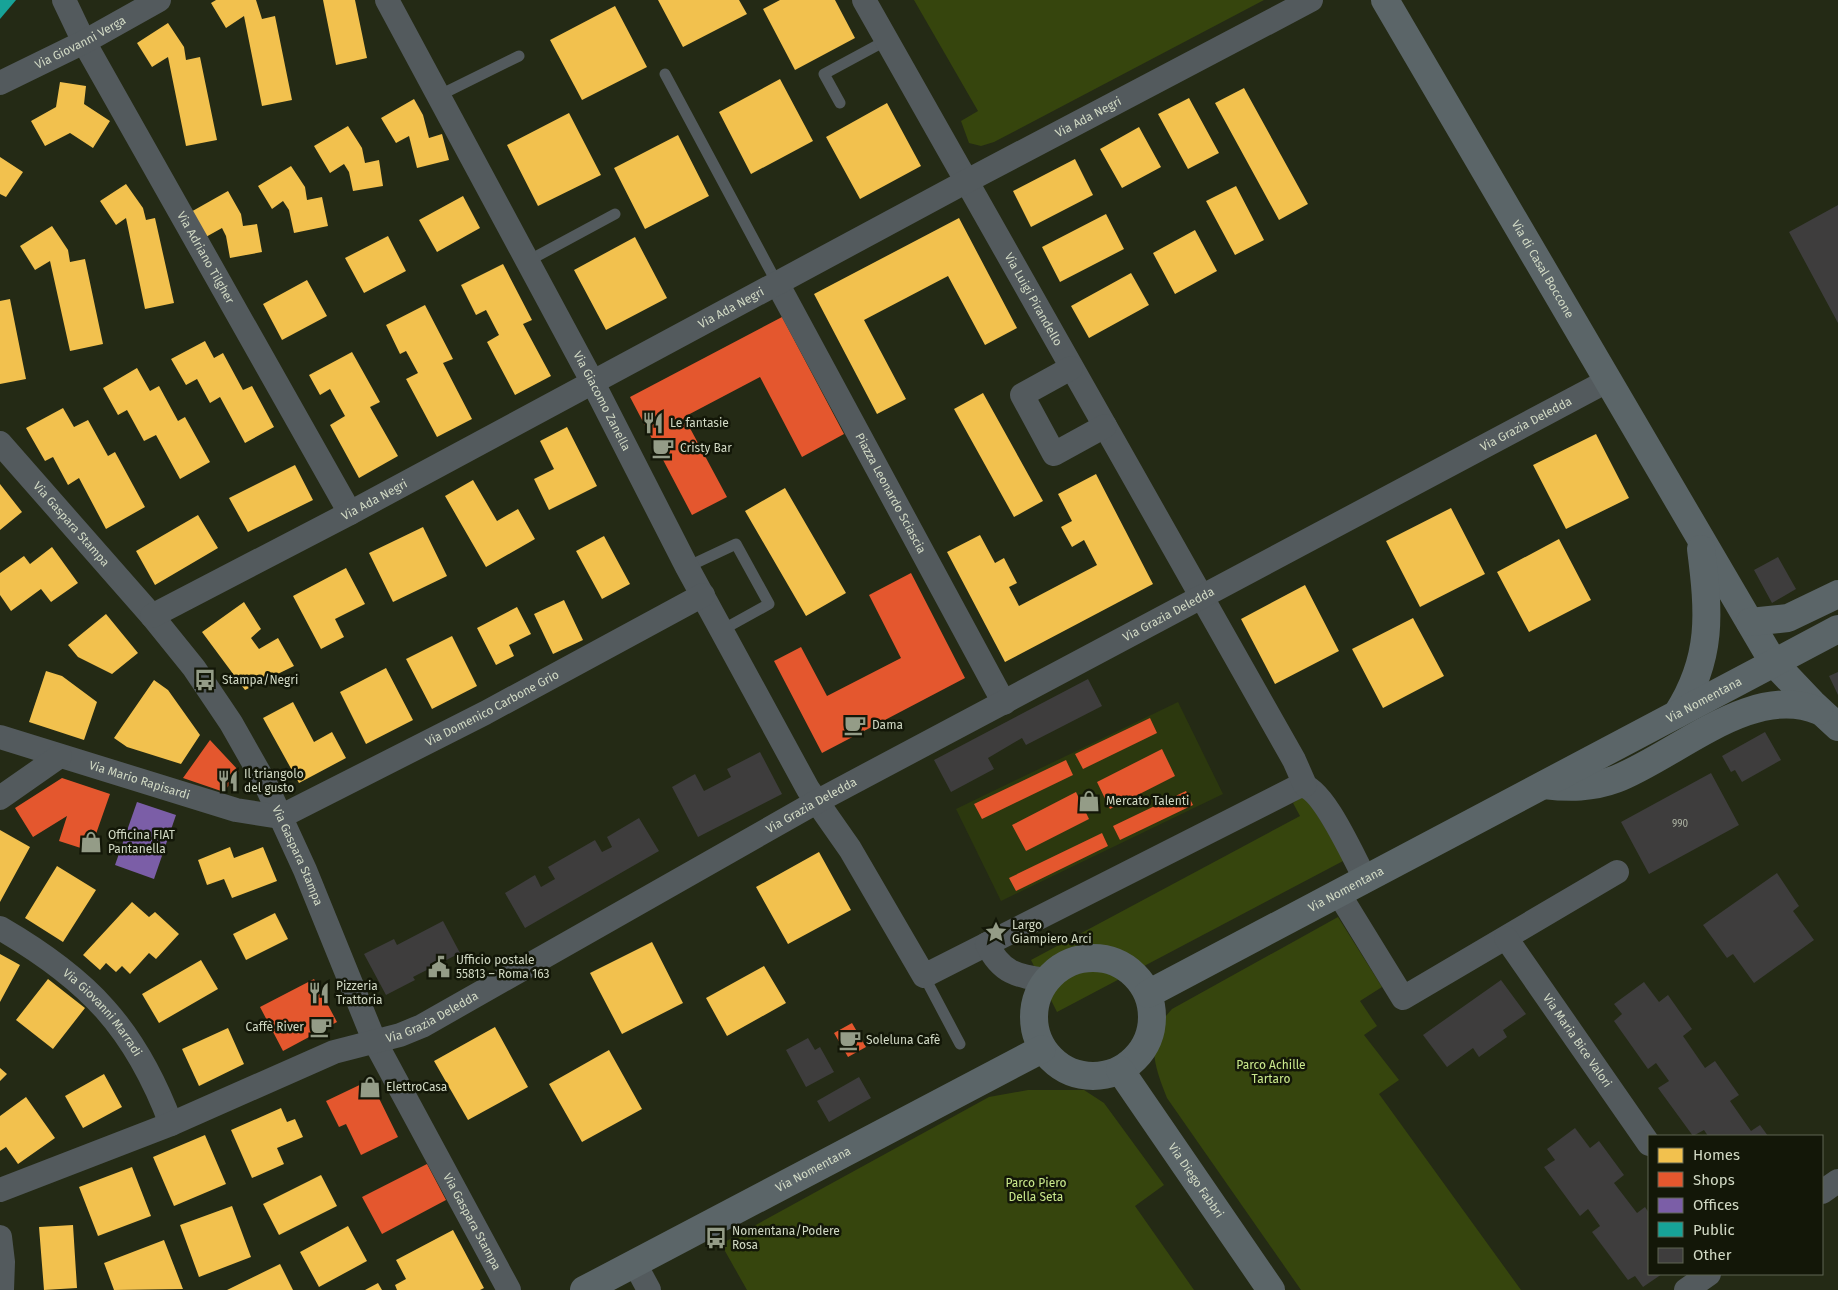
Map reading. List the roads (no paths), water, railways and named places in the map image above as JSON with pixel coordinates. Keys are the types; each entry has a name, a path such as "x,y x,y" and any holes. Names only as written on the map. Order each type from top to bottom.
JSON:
{"main road":[{"name":"Via di Casal Boccone","path":"1385,0 1773,662 1829,719"},
{"name":"Via di Casal Boccone","path":"1677,714 1695,682 1707,637 1707,598 1700,540"},
{"path":"1750,622 1788,618 1838,594"},
{"name":"Via Nomentana","path":"1148,994 1838,629"},
{"path":"1544,784 1585,787 1615,779 1729,720 1758,708 1788,703 1804,705 1829,719"},
{"path":"1082,958 1096,958 1124,966 1135,975 1148,994 1152,1014 1147,1042 1139,1054 1120,1070 1103,1076 1075,1074 1062,1068 1042,1049 1036,1035 1033,1020 1036,999 1046,980 1056,970 1069,963 1082,958"},
{"name":"Via Nomentana","path":"584,1290 1042,1049"},
{"name":"Via Diego Fabbri","path":"1120,1070 1271,1290"}],"street":[{"name":"Via Adriano Tilgher","path":"64,0 84,42 350,513"},
{"name":"Via Giovanni Verga","path":"0,83 84,42 159,0"},
{"name":"Via Giacomo Zanella","path":"388,0 526,262 592,381 687,567 808,789 818,801"},
{"name":"Via Luigi Pirandello","path":"864,0 1294,760 1305,785"},
{"name":"Via Ada Negri","path":"152,616 350,513 592,381 1311,0"},
{"name":"Piazza Leonardo Sciascia","path":"777,283 1004,703"},
{"path":"1071,368 1022,395 1054,454 1105,426"},
{"name":"Via Grazia Deledda","path":"0,1190 171,1124 334,1052 408,1032 433,1020 818,801 1607,381"},
{"name":"Via Gaspara Stampa","path":"0,443 152,616 219,704 265,783 304,870 374,1040 509,1290"},
{"name":"Via Domenico Carbone Grio","path":"280,817 485,713 703,595"},
{"name":"Via Mario Rapisardi","path":"0,737 236,810 280,817"},
{"path":"0,798 60,756"},
{"path":"818,801 850,849 924,976 1295,786 1305,785 1328,810 1366,880"},
{"path":"1340,894 1402,998 1617,872"},
{"name":"Via Giovanni Marradi","path":"0,928 74,978 109,1013 131,1041 149,1071 171,1124"},
{"name":"Via Maria Bice Valori","path":"1506,938 1648,1143"},
{"path":"987,944 994,959 1007,971 1023,977 1046,980"},
{"path":"1823,1191 1838,1181"},
{"path":"0,1237 3,1262 2,1290"},
{"path":"636,1264 649,1290"},
{"path":"1686,1290 1708,1275"}],"lane":[{"path":"840,103 824,74 887,40"},
{"path":"438,96 519,56"},
{"path":"665,74 777,283"},
{"path":"526,262 615,214"},
{"path":"687,567 736,544 769,604 722,630"},
{"path":"924,976 960,1044"}],"place":[{"name":"Le fantasie","path":"653,423"},
{"name":"Cristy Bar","path":"663,448"},
{"name":"Stampa/Negri","path":"205,680"},
{"name":"Dama","path":"855,725"},
{"name":"Il triangolo del gusto","path":"228,781"},
{"name":"Mercato Talenti","path":"1089,801"},
{"name":"Officina FIAT Pantanella","path":"91,842"},
{"name":"Largo Giampiero Arci","path":"996,932"},
{"name":"Ufficio postale 55813 – Roma 163","path":"439,967"},
{"name":"Pizzeria Trattoria","path":"319,993"},
{"name":"Caffè River","path":"321,1027"},
{"name":"Soleluna Cafè","path":"850,1040"},
{"name":"ElettroCasa","path":"370,1087"},
{"name":"Nomentana/Podere Rosa","path":"716,1238"}],"park label":[{"name":"Parco Achille Tartaro","path":"1271,1072"},
{"name":"Parco Piero Della Seta","path":"1036,1190"}]}
